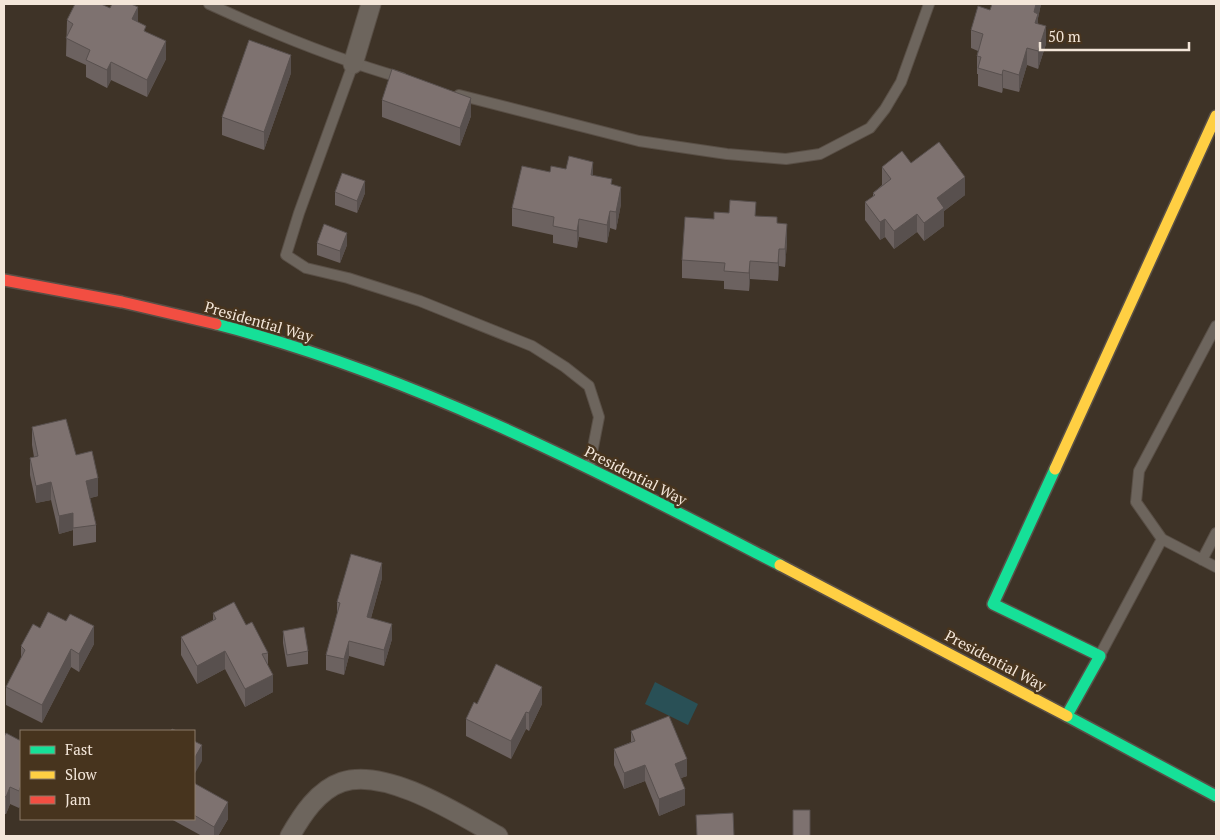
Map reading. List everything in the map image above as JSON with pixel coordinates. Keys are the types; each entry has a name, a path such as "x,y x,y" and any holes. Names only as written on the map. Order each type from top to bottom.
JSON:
{"main road":[{"path":"1067,715 1100,656 993,604 1216,116"},
{"name":"Presidential Way","path":"4,280 143,306 208,321 315,353 460,408 589,468 973,664 1216,796"}],"street":[{"path":"353,64 371,4"},
{"path":"290,836 309,807 325,791 342,782 359,779 382,782 431,799 498,836"}],"lane":[{"path":"209,4 271,32 353,64 410,81"},
{"path":"448,92 639,141 727,154 786,158 820,154 870,128 885,108 901,82 929,4"},
{"path":"353,64 286,255 306,268 348,278 429,304 532,346 565,367 590,386 599,417 589,468"},
{"path":"1216,326 1139,471 1136,502 1162,539 1216,567"},
{"path":"1202,560 1216,533"},
{"path":"1100,656 1162,539"}],"water":[{"path":"655,682 698,704 688,725 645,704"}],"building":[{"path":"75,4 101,4 110,8 112,4 131,4 138,7 132,19 146,26 144,31 166,41 147,80 111,62 107,70 86,60 90,50 66,38 73,24 67,20"},
{"path":"992,4 1036,4 1034,12 1038,14 1035,23 1046,26 1038,51 1027,48 1019,75 1003,70 1002,75 978,68 981,57 977,56 983,34 971,30 978,6 990,10"},
{"path":"249,40 291,55 264,132 222,117"},
{"path":"392,69 471,98 460,128 382,100"},
{"path":"939,142 965,177 937,198 944,208 924,223 917,214 894,231 885,219 880,222 865,202 891,179 882,167 902,151 911,163"},
{"path":"569,156 593,162 591,175 612,179 611,184 621,187 616,212 610,211 607,225 579,219 577,231 553,226 554,217 512,208 522,166 550,172 551,166 566,169"},
{"path":"342,173 365,181 357,201 335,192"},
{"path":"730,200 756,202 755,216 777,217 777,223 787,224 785,249 779,249 778,263 750,261 749,273 724,271 725,263 682,260 685,217 714,219 714,212 729,213"},
{"path":"324,224 347,233 340,251 317,243"},
{"path":"66,419 76,455 92,451 98,478 86,481 96,525 73,528 73,513 59,516 51,482 36,486 30,458 38,456 32,427"},
{"path":"351,554 382,563 367,617 392,624 384,650 349,641 344,659 326,655 340,603 337,602"},
{"path":"234,602 246,625 252,622 268,653 262,654 273,675 245,689 225,651 197,666 181,637 216,619 213,613"},
{"path":"48,612 66,621 70,614 94,626 79,654 71,649 42,705 6,687 25,650 21,646 33,624 40,628"},
{"path":"304,627 308,651 287,655 283,631"},
{"path":"496,664 542,687 529,713 526,712 511,741 466,719 474,702 477,704"},
{"path":"669,716 687,759 675,764 685,789 659,799 645,765 624,773 614,749 635,741 631,731"},
{"path":"6,733 20,740 20,788 19,791 10,787 6,797 4,796 4,737"},
{"path":"195,742 202,745 195,757"},
{"path":"195,784 228,802 214,827 195,816"},
{"path":"793,810 810,810 810,836 793,836"},
{"path":"733,813 734,836 697,836 696,815"}],"traffic: fast":[{"path":"216,324 290,345 363,370 434,398 574,461 780,565"},
{"path":"1055,469 993,604 1100,656 1067,715"},
{"path":"1067,716 1216,796"}],"traffic: slow":[{"path":"1055,469 1216,116"},
{"path":"780,565 1067,716"}],"traffic: jam":[{"path":"4,280 122,302 216,324"}]}
